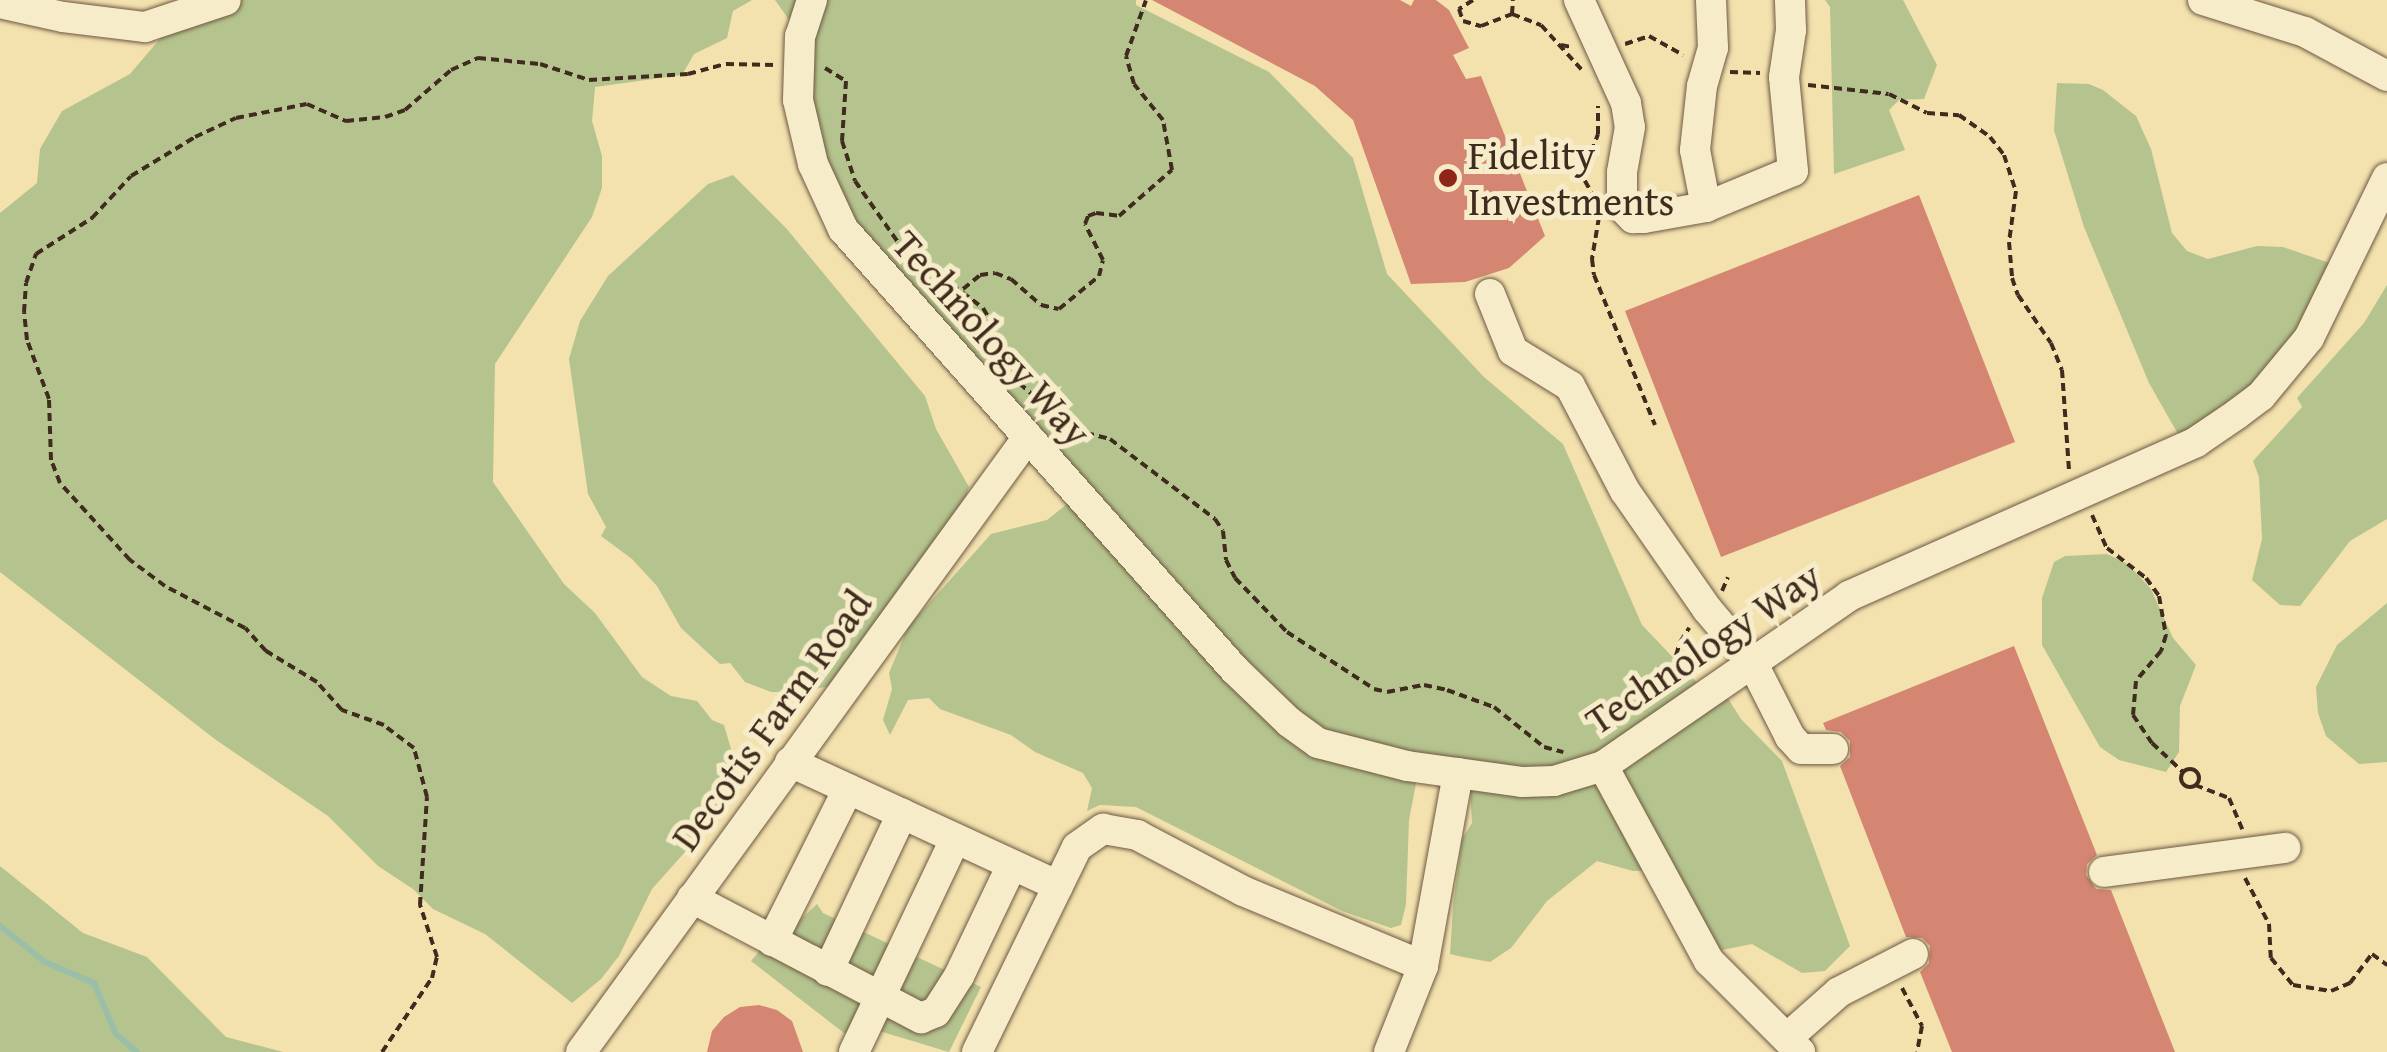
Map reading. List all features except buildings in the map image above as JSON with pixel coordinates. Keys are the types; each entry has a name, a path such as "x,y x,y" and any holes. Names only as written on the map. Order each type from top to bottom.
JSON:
{"street":[{"path":"0,2 63,18 145,27 226,0"},
{"path":"786,0 798,51"},
{"path":"798,51 812,0"},
{"path":"1579,0 1598,47 1619,83 1628,115 1622,208 1633,218 1706,207 1794,171 1784,77 1792,30 1790,0"},
{"path":"1706,207 1695,150 1696,117 1714,48 1711,0"},
{"path":"2203,0 2305,32 2387,76"},
{"name":"Technology Way","path":"798,51 798,100 812,164 843,229 1235,670 1303,734 1318,743 1407,766 1554,781 1603,766 1848,596 2196,442 2260,396 2309,338 2387,178"},
{"path":"1490,294 1512,351 1570,386 1626,491 1708,610 1752,662 1790,738 1801,749 1834,749"},
{"name":"Decotis Farm Road","path":"581,1052 1028,437"},
{"path":"790,762 1058,886"},
{"path":"1603,766 1709,961 1737,994 1794,1045 1840,992 1901,959"},
{"path":"1390,1052 1423,966 1458,773"},
{"path":"772,941 848,789"},
{"path":"828,971 902,814"},
{"path":"977,1052 1078,847 1104,828 1136,835 1243,891 1423,966"},
{"path":"854,1052 955,838"},
{"path":"2104,872 2285,848"},
{"path":"692,898 921,1018 936,1012 959,976 1012,865"}],"path":[{"path":"962,290 980,275 995,273 1012,280 1041,305 1059,309 1099,276 1104,260 1084,224 1088,216 1096,212 1119,216 1172,170 1163,120 1134,84 1126,56 1146,0"},
{"path":"1473,0 1459,9 1463,20 1481,26 1512,14 1513,0"},
{"path":"1561,46 1618,47 1648,36 1734,73 1752,71 1837,91 1889,94 1927,113 1959,115 1983,130 2004,155 2016,191 2009,242 2012,278 2062,370 2069,471 2107,548 2146,578 2159,596 2166,635 2161,651 2136,680 2132,714 2152,743 2183,772 2183,784 2228,798 2237,812 2244,876 2268,924 2271,958 2292,985 2331,992 2350,983 2372,954 2387,965"},
{"path":"382,1052 432,978 436,956 420,904 427,797 414,748 384,724 342,710 318,682 266,651 245,628 165,586 130,560 60,483 52,460 50,399 27,340 26,283 36,254 92,218 131,176 195,137 236,118 307,104 346,121 385,117 405,110 451,70 478,58 524,61 589,80 688,74 798,51 846,81 842,141 855,181 900,244 962,290 991,322 992,347 1000,366 1054,414 1086,433 1110,439 1215,519 1223,531 1226,560 1236,578 1287,632 1374,689 1387,692 1424,685 1447,690 1494,707 1544,747 1566,752"},
{"path":"1665,695 1680,642 1721,596 1728,577"},
{"path":"2183,772 2194,770 2198,781 2194,785"},
{"path":"1901,959 1923,1036 1918,1052"}],"green space":[{"path":"241,0 752,0 733,11 727,38 694,54 682,75 595,87 592,121 602,156 602,188 592,217 495,364 493,482 564,584 595,613 642,677 671,696 697,701 712,720 724,725 736,766 734,797 652,889 619,956 601,979 572,1003 485,934 433,909 413,889 378,866 328,816 216,740 0,572 0,213 37,183 40,149 62,111 130,74 164,34 221,13"},
{"path":"775,0 1136,0 1136,5 1269,72 1353,158 1387,274 1484,377 1563,444 1642,625 1704,690 1720,686 1741,719 1782,761 1850,946 1825,971 1802,973 1752,944 1707,953 1660,870 1633,871 1597,861 1547,901 1511,948 1490,962 1458,956 1450,954 1462,839 1472,823 1469,774 1418,773 1409,820 1406,904 1401,925 1391,928 1342,911 1136,807 1100,805 1087,811 1092,788 1083,773 1035,752 1011,735 940,709 929,698 908,700 890,735 883,720 892,689 889,673 908,627 991,534 1047,520 1077,496 843,226 792,24"},
{"path":"1825,0 1903,0 1937,65 1924,99 1899,100 1889,110 1905,150 1834,174 1830,7"},
{"path":"2057,83 2089,84 2136,116 2151,149 2172,233 2187,251 2208,259 2257,246 2283,247 2341,267 2309,345 2182,441 2149,383 2084,227 2054,130"},
{"path":"733,175 786,228 925,396 936,429 969,487 956,528 829,686 802,692 771,692 745,682 730,663 720,664 681,628 657,586 632,559 601,536 606,527 588,494 569,359 580,321 608,276 708,184"},
{"path":"2387,285 2387,519 2350,541 2300,606 2280,605 2252,580 2262,539 2259,477 2253,461 2302,407 2297,398 2364,323"},
{"path":"2107,554 2128,564 2151,589 2173,638 2196,665 2180,706 2179,752 2166,772 2119,760 2100,747 2042,645 2042,598 2054,562 2065,556"},
{"path":"2387,603 2387,762 2359,764 2326,736 2318,713 2316,687 2337,645"},
{"path":"0,866 83,933 147,957 226,1037 283,1052 0,1052"},
{"path":"817,904 823,913 981,987 949,1052 876,1030 844,1033 751,961 766,943 784,935"}],"waterway":[{"path":"0,926 45,962 94,983 116,1034 137,1052"}],"place":[{"name":"Fidelity Investments","path":"1448,178"}]}
